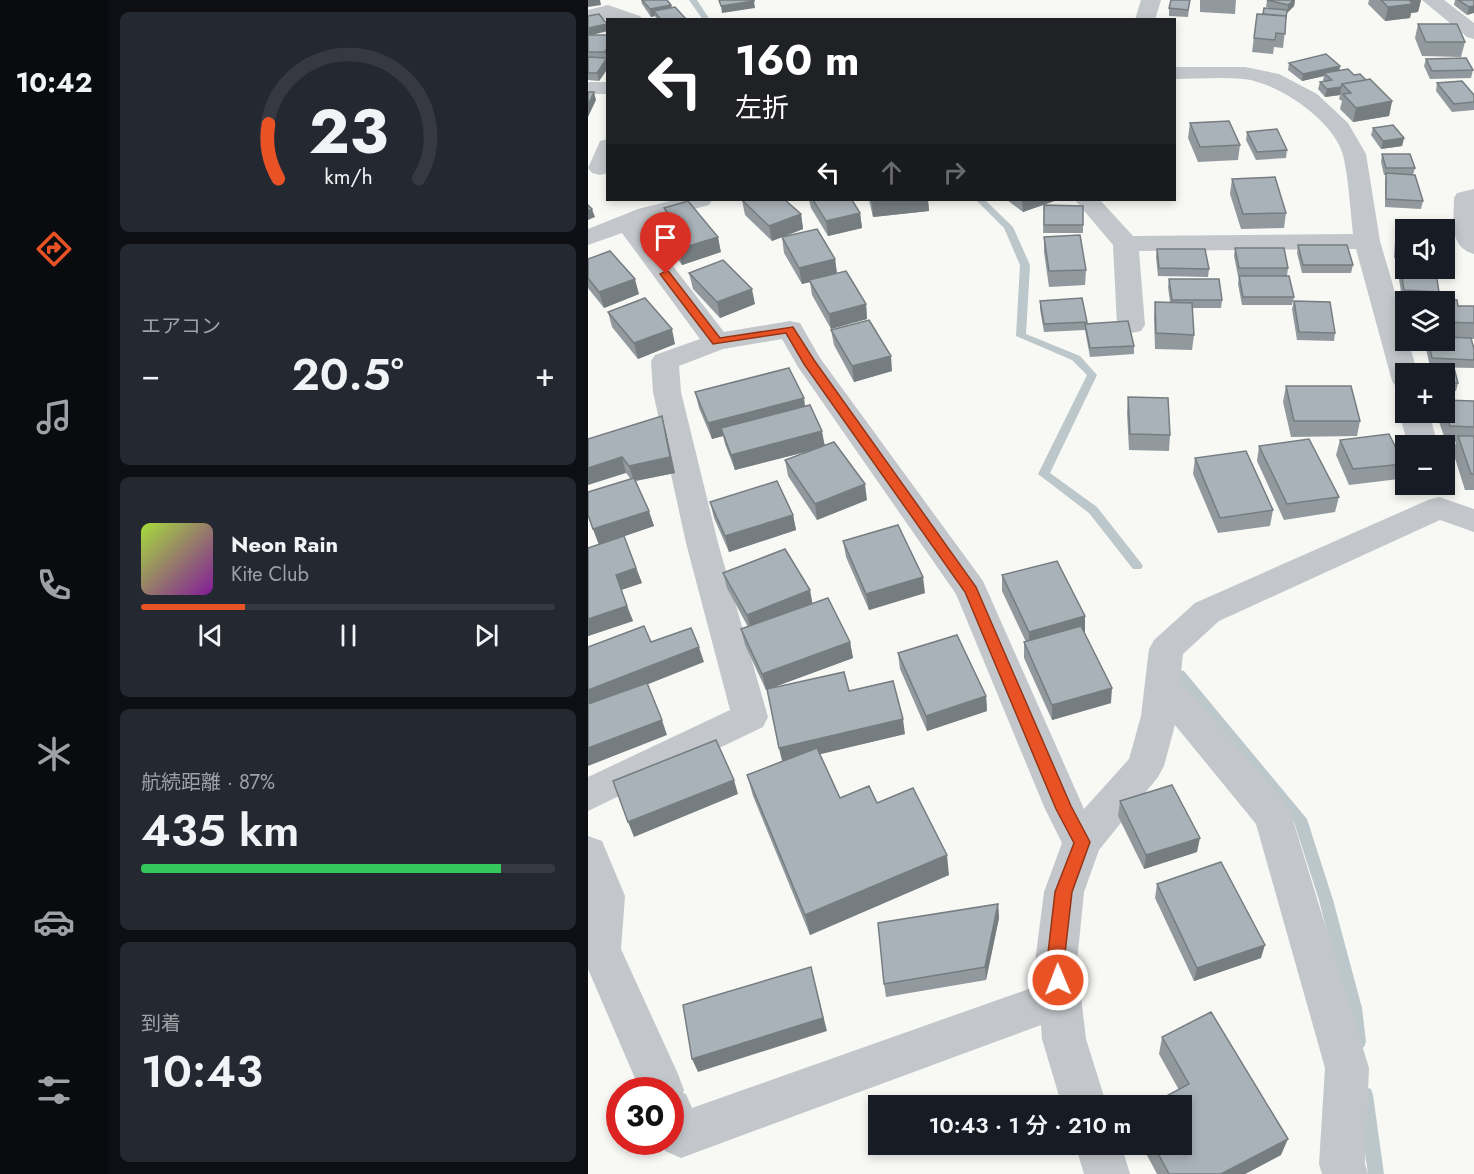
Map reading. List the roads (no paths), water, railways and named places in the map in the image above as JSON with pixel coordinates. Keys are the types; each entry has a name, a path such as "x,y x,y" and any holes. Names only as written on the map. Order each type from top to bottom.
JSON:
{"street":[{"path":"1146,18 1151,0"},
{"path":"1432,0 1474,33"},
{"path":"588,16 608,11 627,18"},
{"path":"1176,74 1245,73 1271,79 1309,99 1340,128 1354,154 1367,241 1401,363"},
{"path":"588,88 606,88"},
{"path":"598,171 606,151"},
{"path":"1474,196 1466,198 1467,239 1474,246"},
{"path":"588,237 635,212 695,201"},
{"path":"1088,201 1126,244 1131,325"},
{"path":"635,212 717,342"},
{"path":"1126,244 1367,241"},
{"path":"588,795 750,717 702,543 667,392 665,361 717,342 789,329 808,361 971,590 1064,809 1082,842"},
{"path":"1082,1095 1064,1039 1056,962 1064,892 1082,842 1107,809 1145,766 1159,716 1166,649 1195,623 1436,496 1474,521"},
{"path":"1162,684 1273,817 1347,1068 1342,1164 1345,1174"},
{"path":"588,853 605,896 600,949 656,1077"},
{"path":"684,1134 1060,998"},
{"path":"1101,1155 1107,1174"}],"waterway":[{"path":"693,0 706,18"},
{"path":"981,201 1008,227 1025,265 1021,336 1076,358 1092,375 1044,474 1093,510 1137,566"},
{"path":"1179,675 1300,819 1326,900 1354,1008 1358,1042"},
{"path":"1365,1095 1376,1174"}]}
